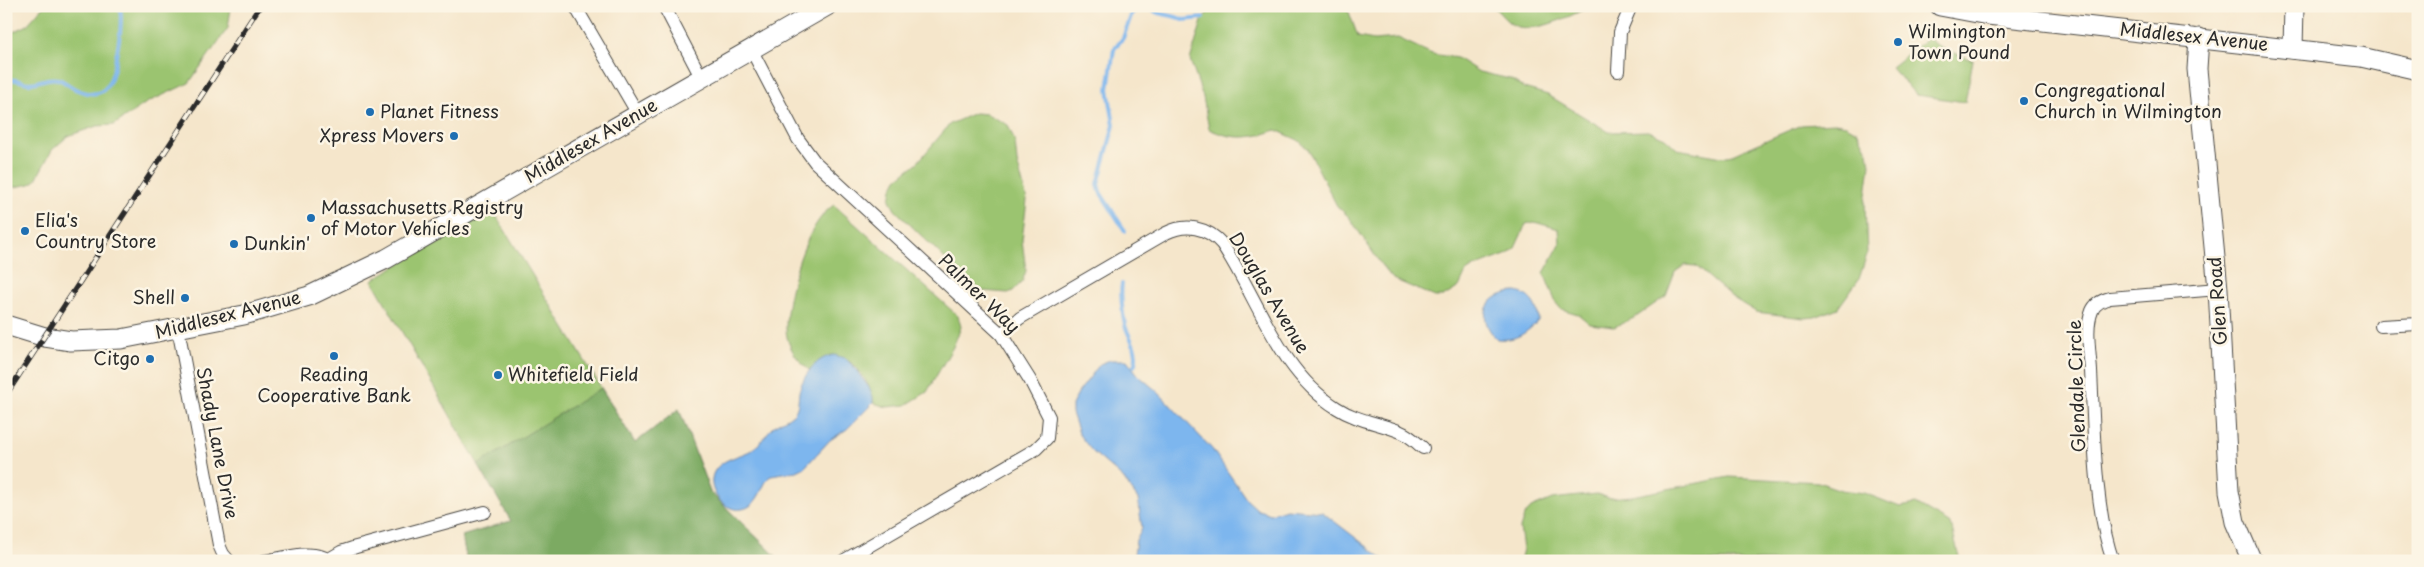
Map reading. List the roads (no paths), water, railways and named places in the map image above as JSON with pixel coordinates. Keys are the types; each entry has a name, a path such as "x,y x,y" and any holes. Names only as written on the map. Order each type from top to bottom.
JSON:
{"main road":[{"name":"Middlesex Avenue","path":"6,325 45,337 78,341 132,337 273,308 332,286 386,259 827,6"},
{"name":"Middlesex Avenue","path":"1940,6 1988,15 2361,57 2418,70"},
{"path":"2292,49 2294,6"},
{"name":"Glen Road","path":"2199,38 2197,69 2218,289 2231,504 2238,530 2252,561"}],"street":[{"path":"575,6 638,114"},
{"path":"664,6 701,78"},
{"path":"1618,71 1620,32 1631,6"},
{"name":"Palmer Way","path":"750,50 794,132 815,162 1001,334 1047,411 1050,426 1046,441 1036,449 844,561"},
{"name":"Douglas Avenue","path":"1001,334 1018,319 1166,232 1182,227 1199,228 1209,233 1222,244 1288,359 1305,382 1336,408 1362,422 1400,432 1423,448"},
{"name":"Glendale Circle","path":"2113,561 2103,521 2096,457 2090,353 2091,312 2097,303 2110,298 2218,289"},
{"path":"2381,326 2418,324"},
{"name":"Shady Lane Drive","path":"178,328 219,545 229,561"},
{"path":"264,561 310,555 330,560 341,552 356,547 485,512"}],"water":[{"path":"1516,292 1525,295 1533,302 1537,311 1538,321 1520,336 1510,339 1497,339 1486,323 1485,315 1487,308 1497,297 1506,293"},
{"path":"834,355 845,358 854,367 870,389 873,403 847,429 830,440 805,467 797,471 771,475 757,499 750,506 735,509 727,506 716,495 713,488 714,472 725,461 754,449 774,426 793,414 797,407 801,386 811,368 822,359"},
{"path":"1110,360 1127,360 1139,376 1158,392 1212,449 1247,500 1258,510 1271,514 1286,509 1322,512 1386,561 1167,561 1134,555 1136,540 1142,528 1138,499 1123,478 1093,452 1080,436 1072,413 1072,405 1078,393 1100,364"}],"waterway":[{"path":"6,82 15,80 32,83 54,78 87,93 94,94 105,89 111,78 119,42 121,28 120,6"},
{"path":"1125,231 1100,192 1098,184 1114,125 1108,89 1114,49 1123,38 1132,13 1140,6"},
{"path":"1147,6 1155,12 1183,20 1203,18"},
{"path":"1122,284 1124,319 1136,356 1134,366"}],"railway":[{"path":"6,395 260,6"}],"place":[{"name":"Wilmington Town Pound","path":"1898,42"},
{"name":"Congregational Church in Wilmington","path":"2024,101"},
{"name":"Planet Fitness","path":"370,112"},
{"name":"Xpress Movers","path":"454,136"},
{"name":"Massachusetts Registry of Motor Vehicles","path":"311,218"},
{"name":"Elia's Country Store","path":"25,231"},
{"name":"Dunkin'","path":"234,244"},
{"name":"Shell","path":"185,298"},
{"name":"Reading Cooperative Bank","path":"334,356"},
{"name":"Citgo","path":"150,359"},
{"name":"Whitefield Field","path":"498,375"}]}
